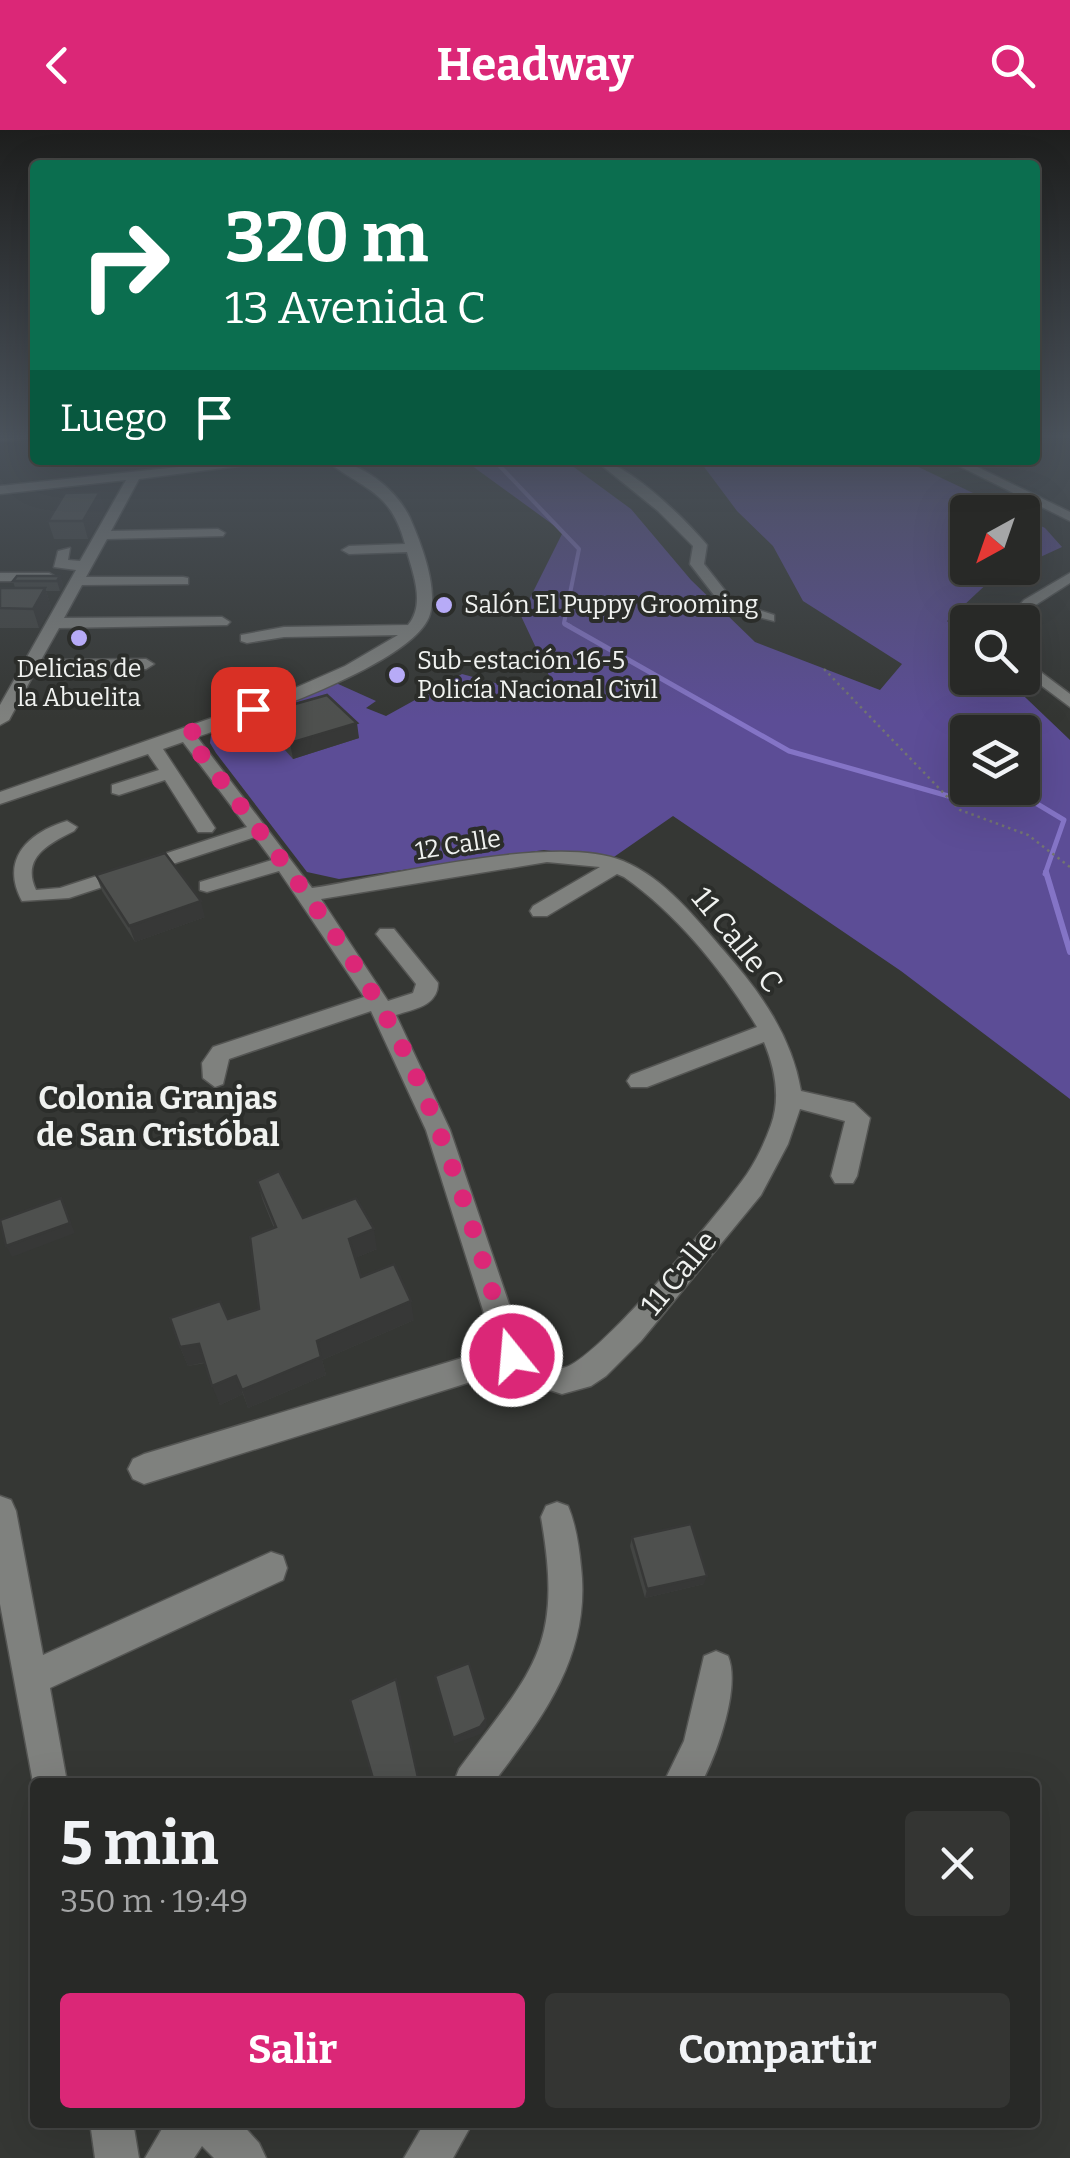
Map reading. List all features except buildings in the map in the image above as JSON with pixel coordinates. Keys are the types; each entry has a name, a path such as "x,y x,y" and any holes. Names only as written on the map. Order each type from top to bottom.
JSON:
{"street":[{"path":"1,716 106,529"},
{"path":"0,798 320,683 398,644 419,624 426,596 410,529"},
{"path":"684,529 700,544 697,564 729,606 770,618"},
{"path":"102,535 218,533"},
{"path":"350,550 414,548"},
{"path":"65,551 59,564 80,575"},
{"path":"0,578 80,575 183,581"},
{"path":"1026,605 1070,577"},
{"path":"46,598 67,599"},
{"path":"54,624 222,622"},
{"path":"248,638 296,631 413,630"},
{"path":"30,665 146,664"},
{"path":"1040,678 1070,702"},
{"path":"144,1469 512,1356 448,1149 380,1007 307,896 186,734"},
{"path":"152,746 205,828"},
{"path":"119,788 168,773"},
{"path":"189,799 227,789"},
{"path":"67,827 40,841 20,868 18,876 29,898 62,894 258,830"},
{"name":"12 Calle","path":"307,896 547,856 569,854 617,864"},
{"path":"207,886 283,863"},
{"path":"540,911 617,864"},
{"name":"11 Calle C","path":"617,864 656,887 731,973 770,1031 786,1071 789,1098 780,1132"},
{"path":"215,1078 214,1062 221,1053 420,998 427,984 388,934"},
{"path":"638,1081 770,1031"},
{"path":"789,1098 845,1109 858,1118 844,1176"},
{"name":"11 Calle","path":"512,1356 550,1380 579,1378 618,1345 760,1176 780,1132"},
{"path":"0,1510 6,1588 30,1679 48,1778"},
{"path":"475,1778 551,1669 566,1618 567,1570 557,1517"},
{"path":"30,1679 270,1568"},
{"path":"684,1778 701,1746 716,1668"},
{"path":"111,2128 117,2158"},
{"path":"167,2158 189,2128"},
{"path":"216,2128 244,2158"},
{"path":"426,2158 448,2128"}],"path":[{"path":"824,668 960,810 1028,835 1070,868"}],"shaded area":[{"path":"558,529 648,529 691,580 755,642 880,690 902,664 803,601 773,546 755,529 950,529 950,585 986,585 964,605 950,605 950,695 1023,695 1070,740 1070,1099 901,971 673,816 611,859 544,850 339,879 307,872 210,743 211,735 336,683 376,701 366,708 386,716 462,674 561,701 521,616 563,532"},
{"path":"1040,529 1046,529 1062,547 1040,557"}],"waterway":[{"path":"560,529 579,549 564,623 570,626"},
{"path":"565,624 789,751 966,801 1034,802 1064,820 1045,874"},
{"path":"1046,872 1070,952"}],"place":[{"name":"Salón El Puppy Grooming","path":"444,605"},
{"name":"Delicias de la Abuelita","path":"79,638"},
{"name":"Sub-estación 16-5 Policía Nacional Civil","path":"397,675"}],"district":[{"name":"Colonia Granjas de San Cristóbal","path":"158,1116"}],"route":[{"path":"253,709 186,734 307,896 377,1001 448,1149 512,1356"}]}
